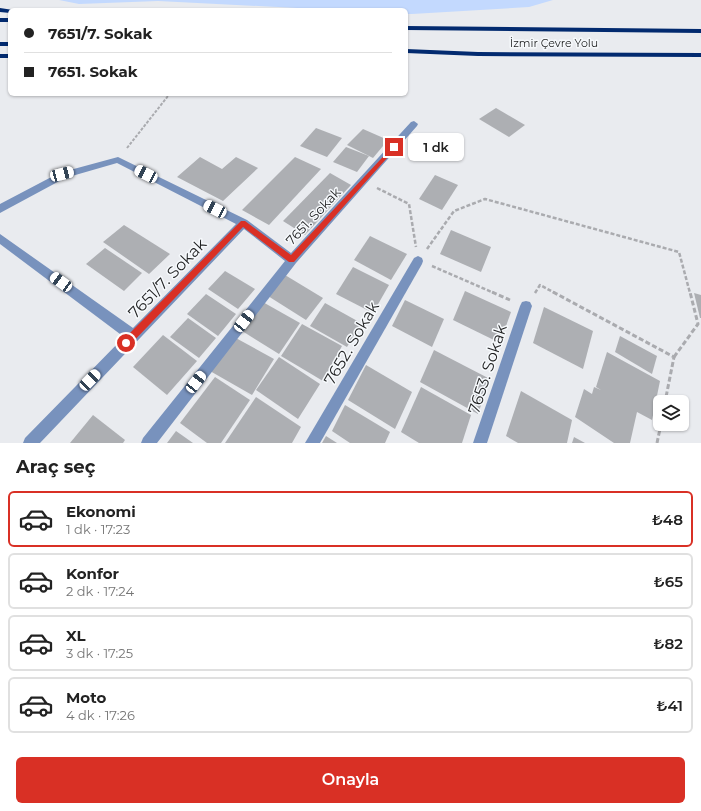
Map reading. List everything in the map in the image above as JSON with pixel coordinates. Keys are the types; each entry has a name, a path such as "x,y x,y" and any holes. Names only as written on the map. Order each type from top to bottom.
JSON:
{"highway":[{"name":"İzmir Çevre Yolu","path":"408,28 701,31"},
{"name":"İzmir Çevre Yolu","path":"408,53 701,55"}],"street":[{"name":"7651. Sokak","path":"148,443 292,260 414,124"},
{"path":"0,209 62,174 118,160 243,223 292,260"},
{"name":"7651/7. Sokak","path":"30,443 243,223"},
{"path":"0,238 133,336"},
{"name":"7652. Sokak","path":"312,443 418,261"},
{"name":"7653. Sokak","path":"480,443 526,306"}],"path":[{"path":"118,160 168,96"},
{"path":"418,261 454,211 485,199 679,252 698,324 674,357"},
{"path":"658,443 660,431"}],"shaded area":[{"path":"59,0 553,0 529,7 412,14 408,14 408,8 296,8 158,1 79,4"}],"building":[{"path":"496,108 525,125 509,137 479,119"},
{"path":"316,128 342,138 327,157 300,146"},
{"path":"363,129 388,140 373,158 347,145"},
{"path":"346,147 369,156 357,172 333,162"},
{"path":"200,157 222,169 236,157 258,168 223,201 177,177"},
{"path":"295,157 321,169 269,225 242,210"},
{"path":"330,173 351,185 305,235 283,221"},
{"path":"435,175 458,185 442,210 419,199"},
{"path":"124,225 170,254 149,274 103,242"},
{"path":"451,230 491,247 481,272 440,254"},
{"path":"370,236 407,254 391,280 354,260"},
{"path":"105,248 142,273 124,291 86,264"},
{"path":"353,267 389,285 373,313 336,294"},
{"path":"225,271 255,289 238,309 208,289"},
{"path":"285,275 323,298 306,320 268,296"},
{"path":"465,291 511,312 500,343 453,320"},
{"path":"694,293 701,295 701,318 700,318"},
{"path":"206,294 236,314 218,336 187,314"},
{"path":"405,300 444,319 432,347 392,326"},
{"path":"261,301 300,323 279,354 239,329"},
{"path":"325,303 361,323 347,347 310,326"},
{"path":"544,307 593,331 583,369 533,343"},
{"path":"188,318 216,338 199,358 170,337"},
{"path":"302,324 342,346 323,381 281,356"},
{"path":"163,335 197,361 167,395 133,367"},
{"path":"620,336 657,356 652,374 615,352"},
{"path":"234,337 274,359 252,395 210,371"},
{"path":"434,350 490,379 478,414 420,382"},
{"path":"607,352 660,381 657,395 653,395 652,420 637,412 630,443 614,443 575,417 584,389 592,394 594,387 601,390 596,387"},
{"path":"279,357 320,384 298,419 256,390"},
{"path":"366,365 412,392 395,429 348,400"},
{"path":"215,377 250,400 221,443 207,443 180,423"},
{"path":"421,387 471,415 462,443 419,443 401,432"},
{"path":"521,391 572,420 567,443 518,443 506,436"},
{"path":"256,397 301,427 292,443 225,443"},
{"path":"345,405 390,432 385,443 350,443 332,431"},
{"path":"93,415 125,440 123,443 70,443"},
{"path":"176,431 193,443 167,443"},
{"path":"326,436 337,443 322,443"},
{"path":"574,437 585,443 572,443"}],"route":[{"path":"126,343 243,223 292,260 394,147"}]}
